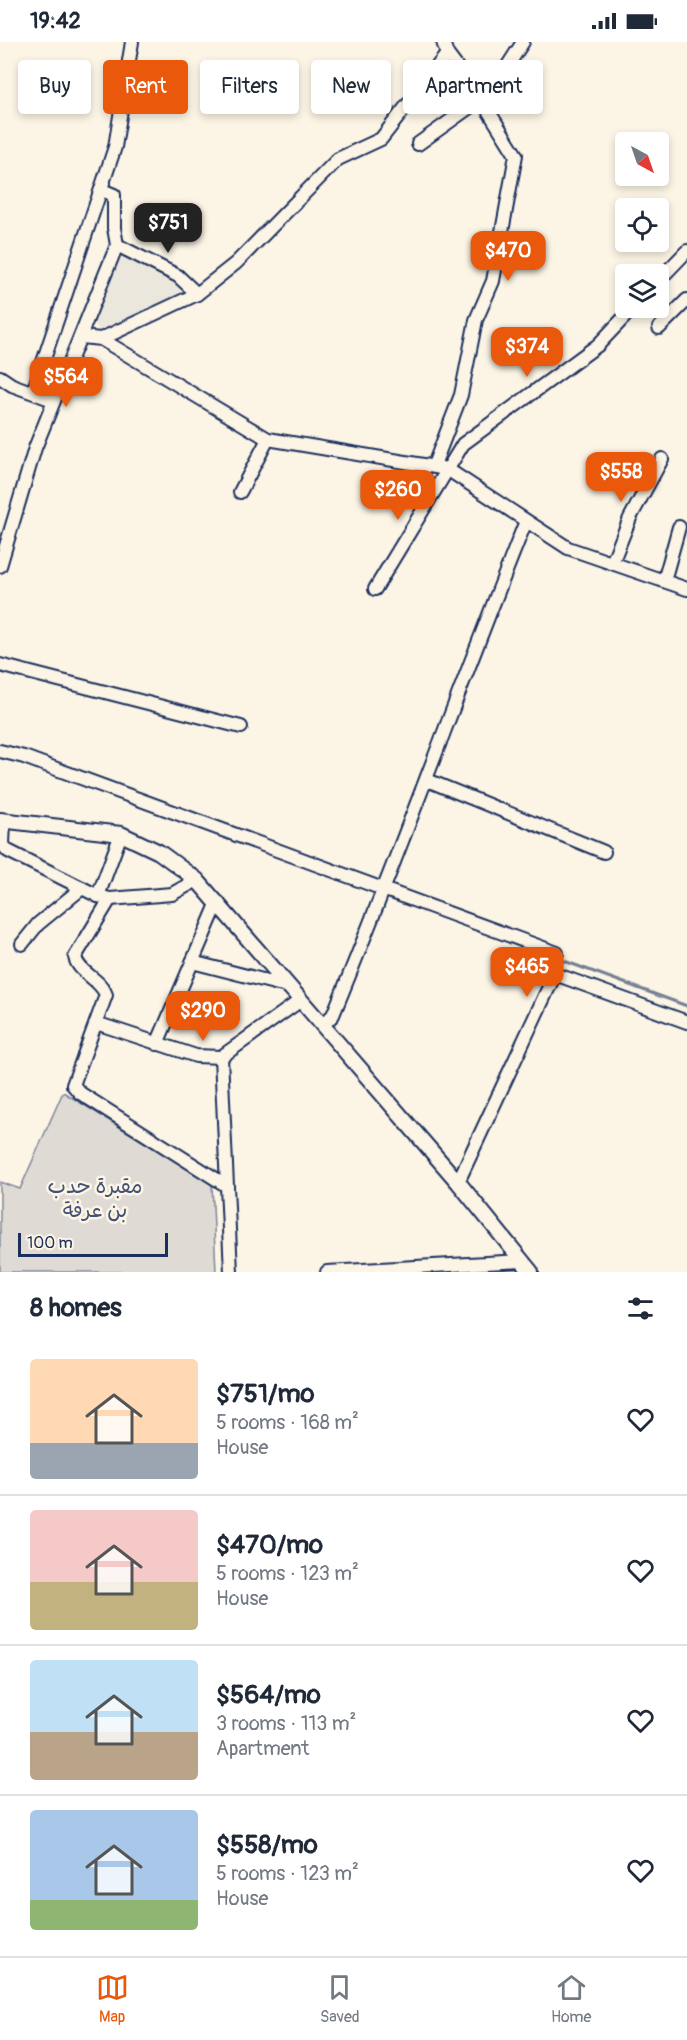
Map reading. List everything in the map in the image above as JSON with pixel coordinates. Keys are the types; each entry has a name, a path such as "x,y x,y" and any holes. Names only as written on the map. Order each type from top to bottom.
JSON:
{"street":[{"path":"33,393 115,147 132,42"},
{"path":"510,60 523,42"},
{"path":"101,339 197,294 236,263 338,159 381,139 445,48"},
{"path":"418,144 463,114"},
{"path":"434,465 461,395 476,320 493,281 516,155 490,114"},
{"path":"0,566 35,448 117,245 114,228 114,195 102,190"},
{"path":"117,245 178,276 197,294"},
{"path":"669,270 687,251"},
{"path":"659,328 687,300"},
{"path":"375,589 463,444 598,345 624,318"},
{"path":"81,337 101,339 268,439 447,469 568,548 687,589"},
{"path":"0,377 53,400"},
{"path":"240,492 268,439"},
{"path":"612,563 630,518 662,459"},
{"path":"322,1025 333,1015 385,888 472,654 525,521"},
{"path":"664,581 679,527"},
{"path":"0,665 241,727"},
{"path":"0,752 24,757 557,953"},
{"path":"427,780 604,852"},
{"path":"196,880 172,894 104,897 4,848 2,820 121,834 159,852 196,880 218,902 458,1182 526,1266"},
{"path":"121,834 104,897 75,957 77,964 105,990 105,1000 72,1080 76,1089 227,1186"},
{"path":"22,944 38,924 82,888"},
{"path":"157,1044 218,902"},
{"path":"192,962 290,987"},
{"path":"458,1182 555,974 687,1022"},
{"path":"96,1023 196,1056 221,1057 301,1000"},
{"path":"221,1057 231,1272"},
{"path":"327,1272 526,1266"}],"shaded area":[{"path":"124,254 174,279 182,292 101,332 93,322 117,261"}],"green space":[{"name":"مقبرة حدب بن عرفة","path":"63,1092 212,1184 216,1272 0,1272 0,1182 20,1189"}],"waterway":[{"path":"556,958 687,1006"}]}
